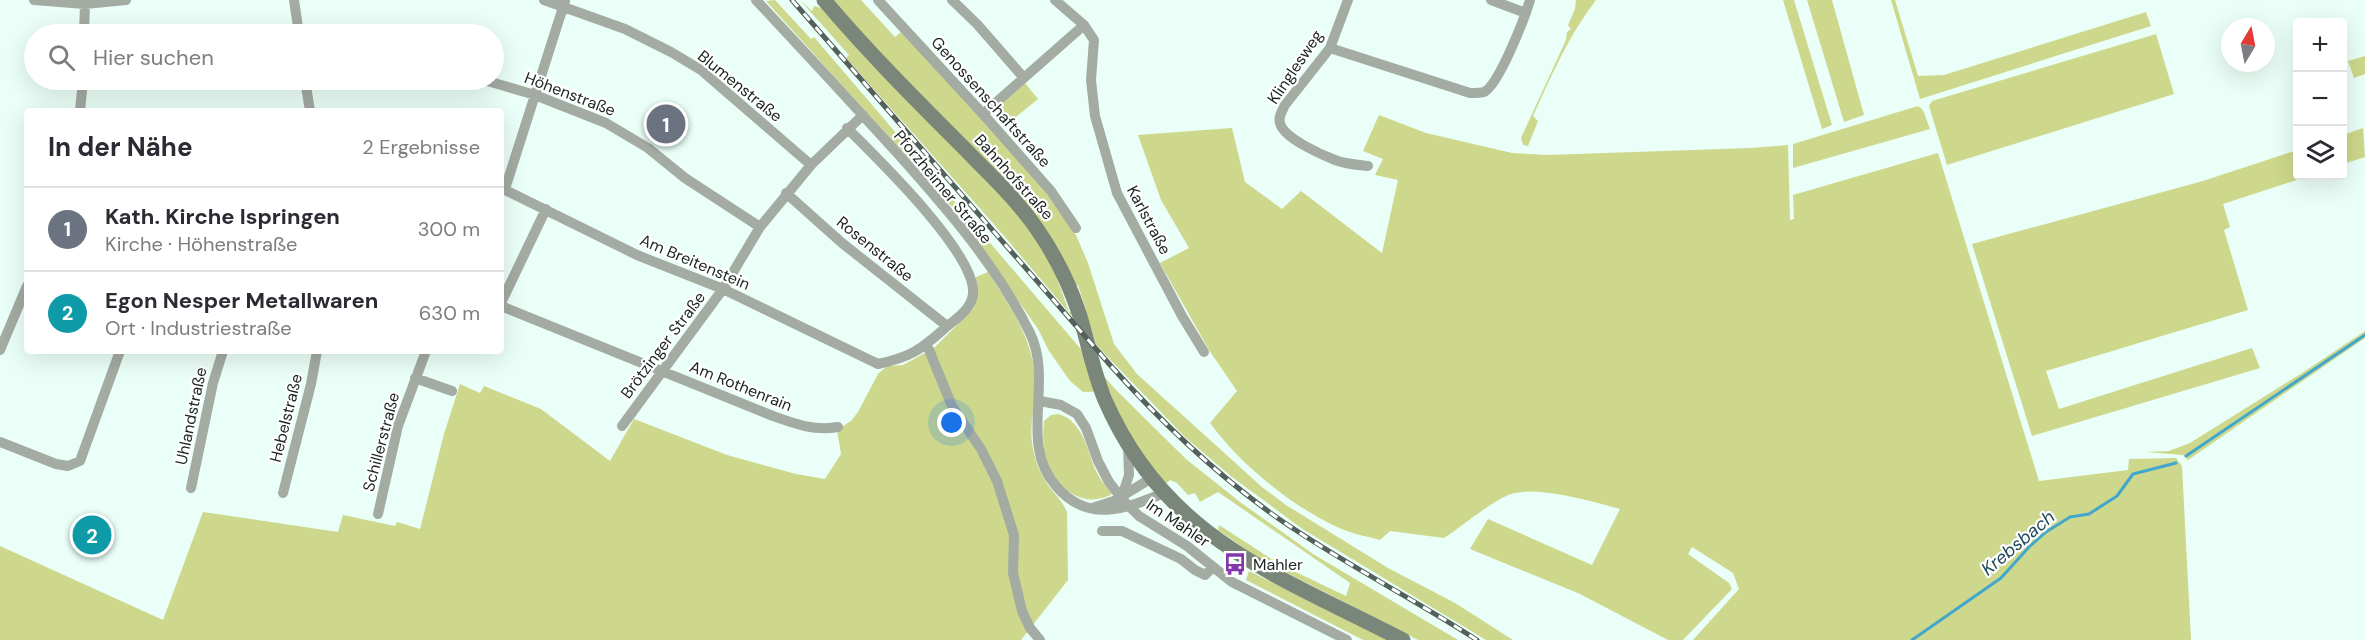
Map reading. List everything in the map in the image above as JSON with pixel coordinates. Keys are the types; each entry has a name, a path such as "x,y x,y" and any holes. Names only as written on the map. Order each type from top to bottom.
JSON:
{"main road":[{"name":"Bahnhofstraße","path":"825,0 889,72 1020,207 1048,246 1072,294 1104,397 1128,445 1150,478 1164,494 1194,523 1240,555 1403,640"}],"street":[{"path":"34,0 85,4 126,0"},
{"path":"294,0 298,24"},
{"name":"Blumenstraße","path":"544,0 565,3 625,29 701,70 811,165"},
{"name":"Pforzheimer Straße","path":"756,0 952,217 1018,312 1032,336 1039,356 1038,445 1041,462 1056,486 1078,504 1092,508 1119,502 1144,501 1164,494"},
{"name":"Genossenschaftstraße","path":"878,0 1051,191 1073,220 1076,228"},
{"path":"952,0 977,24 1024,78"},
{"name":"Karlstraße","path":"1055,0 1084,26 1094,40 1091,80 1095,116 1117,193 1182,316 1204,352"},
{"name":"Klinglesweg","path":"1348,0 1330,48 1285,105 1280,115 1280,124 1284,131 1304,145 1337,161 1368,166"},
{"path":"1491,0 1526,13"},
{"path":"1330,48 1470,93 1485,92 1501,68 1530,0"},
{"path":"504,185 565,3"},
{"path":"84,24 85,4"},
{"path":"983,114 1084,26"},
{"name":"Höhenstraße","path":"504,86 535,95 606,123 648,148 685,178 760,226"},
{"path":"80,108 82,90"},
{"path":"307,90 310,108"},
{"name":"Brötzinger Straße","path":"622,426 723,289 760,226 811,165 862,115"},
{"path":"847,128 930,217 963,262 974,290 970,305 927,345 952,406 981,449 998,481 1014,535 1013,573 1022,611 1030,628 1040,640"},
{"name":"Am Breitenstein","path":"504,188 637,255 723,289 878,364 899,359 927,345"},
{"name":"Rosenstraße","path":"786,194 842,243 947,326"},
{"path":"504,299 546,209"},
{"path":"0,350 24,293"},
{"name":"Am Rothenrain","path":"504,306 588,343 662,370 794,424 823,430 838,427"},
{"path":"0,442 56,465 68,466 80,461 119,354"},
{"name":"Uhlandstraße","path":"191,488 213,383 222,354"},
{"name":"Hebelstraße","path":"284,493 316,354"},
{"name":"Schillerstraße","path":"378,513 398,426 425,354"},
{"name":"Schillerstraße","path":"415,378 452,391"},
{"name":"Im Mahler","path":"1040,401 1061,405 1077,414 1086,428 1106,477 1123,500 1139,516 1187,546 1232,582 1347,640"},
{"path":"1128,445 1132,485"},
{"name":"Pforzheimer Straße","path":"1119,502 1132,485 1150,478"},
{"name":"Im Mahler","path":"1102,531 1122,531 1181,559 1194,570 1206,575 1213,567"}],"green space":[{"path":"775,0 811,39 814,37 1115,389 1186,459 1240,502 1313,554 1458,640 1418,640 1281,570 1279,564 1346,596 1350,583 1218,492 1200,502 1195,493 1188,495 1177,483 1170,480 1167,483 1158,475 1133,441 1110,391 1083,392 1070,381 1049,351 1038,329 954,209 766,1"},
{"path":"800,0 812,11 814,6 822,8 1023,218 1050,259 1069,312 1086,310 1078,285 1075,286 1065,264 923,101 831,0 861,0 895,37 901,32 975,110 1043,188 1076,235 1088,263 1114,344 1137,374 1262,487 1286,505 1388,568 1455,603 1513,640 1486,640 1301,528 1232,477 1185,437 1100,349 992,222 846,58 849,55"},
{"path":"1576,0 1596,0 1577,27 1561,56 1533,116 1538,121 1528,146 1523,145 1521,138 1566,40 1567,32 1571,29 1568,25"},
{"path":"1783,0 1794,0 1832,125 1822,129"},
{"path":"1807,0 1832,0 1864,115 1844,122"},
{"path":"1891,0 1895,0 1918,76 1944,75 2146,12 2151,26 1920,99"},
{"path":"2156,34 2174,94 1947,165 1929,106 1932,101"},
{"path":"2365,56 2365,74 2354,78 2348,61"},
{"path":"1025,83 1038,99 1005,126 994,111"},
{"path":"1918,106 1923,110 1930,129 1793,168 1793,144"},
{"path":"1379,115 1426,133 1512,153 1548,155 1788,145 1790,220 1794,219 1793,195 1938,153 2039,481 2128,470 2129,459 2176,458 2182,466 2191,640 1693,640 1739,589 1733,573 1692,547 1688,554 1729,583 1732,589 1683,640 1668,640 1580,594 1470,549 1488,519 1592,565 1620,509 1562,495 1517,493 1490,505 1444,538 1390,531 1380,540 1340,528 1300,506 1266,482 1210,423 1237,391 1209,350 1160,263 1189,248 1161,200 1138,135 1232,128 1245,182 1282,209 1301,191 1382,253 1398,180 1375,175 1383,159 1363,151"},
{"path":"2363,128 2365,157 2347,163 2347,134"},
{"path":"2293,151 2293,180 2297,180 2223,204 2230,227 2224,230 2248,310 2046,371 2059,409 2252,348 2260,368 2032,436 1972,244 2203,181"},
{"path":"988,272 1014,313 1032,357 1035,389 1031,429 1032,445 1038,468 1067,512 1068,580 1021,640 0,640 0,546 163,620 203,512 338,532 343,515 395,526 397,522 420,529 444,434 460,384 480,393 484,386 541,409 610,461 634,419 727,455 796,474 825,479 841,454 837,430 851,421 858,412 878,374 887,366 903,365 934,348 974,308 977,290 976,277"},
{"path":"2365,331 2365,338 2188,460 2183,455 2146,452 2169,451 2190,443"},
{"path":"1059,414 1074,423 1079,430 1097,472 1112,494 1100,499 1078,496 1068,491 1052,473 1044,450 1044,421 1051,415"},
{"path":"1219,525 1273,560 1272,565 1218,530"},
{"path":"1249,571 1389,640 1363,640 1246,580"}],"waterway":[{"path":"2186,456 2365,335"},
{"name":"Krebsbach","path":"1912,640 2001,578 2046,532 2070,517 2089,514 2117,496 2133,474 2176,463"}],"railway":[{"path":"792,0 1111,366 1191,447 1234,485 1279,519 1477,640"}],"place":[{"name":"Kath. Kirche Ispringen","path":"666,124"},
{"name":"Egon Nesper Metallwaren","path":"92,535"},
{"name":"Mahler","path":"1235,564"}]}
